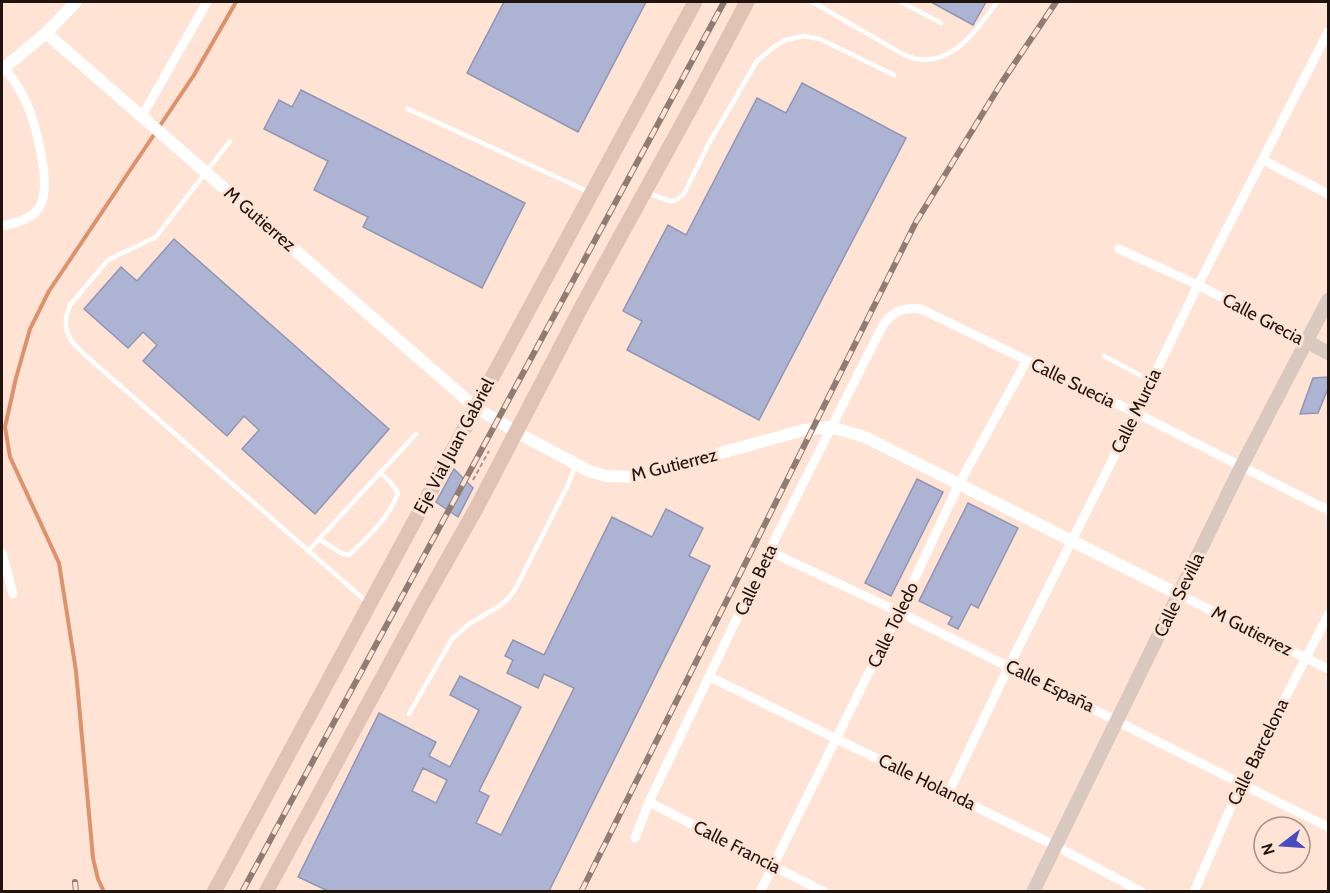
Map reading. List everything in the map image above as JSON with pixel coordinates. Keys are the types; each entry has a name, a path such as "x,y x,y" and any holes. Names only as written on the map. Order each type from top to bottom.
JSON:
{"main road":[{"name":"Eje Vial Juan Gabriel","path":"214,891 695,2"},
{"path":"266,891 477,507 747,2"},
{"name":"Calle Sevilla","path":"1033,891 1241,467 1329,300"},
{"name":"Calle Grecia","path":"1308,342 1329,353"}],"street":[{"path":"2,226 27,218 41,204 44,181 40,152 26,102 3,69 46,33 76,2"},
{"path":"144,118 207,2"},
{"name":"M Gutierrez","path":"46,33 475,407 576,464 606,476 634,477 794,432 831,427 865,437 1329,669"},
{"name":"Calle Murcia","path":"949,792 1198,285 1328,34"},
{"path":"1263,160 1329,194"},
{"name":"Calle Grecia","path":"1119,249 1198,285 1308,342"},
{"name":"Calle Suecia","path":"883,325 897,310 921,309 1329,510"},
{"name":"Calle Beta","path":"635,838 649,802 769,551 883,325"},
{"name":"Calle Toledo","path":"760,891 837,739 959,484 1027,360"},
{"name":"Calle España","path":"769,551 1009,666 1329,827"},
{"path":"2,553 13,594"},
{"name":"Calle Barcelona","path":"1194,891 1240,784 1329,615"},
{"name":"Calle Holanda","path":"710,677 949,792 1142,891"},
{"name":"Calle Francia","path":"649,802 824,891"}],"lane":[{"path":"812,2 892,48 917,59 928,59 937,58 955,50 983,22 997,2"},
{"path":"902,2 941,23"},
{"path":"645,192 670,201 684,194 708,145 757,62 775,46 786,40 804,36 820,39 894,75"},
{"path":"408,109 591,193"},
{"path":"230,141 156,237 118,254 96,272 70,305 66,317 66,329 72,342 84,354 370,604"},
{"path":"1104,356 1151,381"},
{"path":"308,551 416,434"},
{"path":"409,714 452,639 469,624 498,607 517,586 568,485 576,464"},
{"path":"319,539 341,553 349,555 367,538 395,502 398,493 381,473"}],"path":[{"path":"473,480 493,445"}],"building":[{"path":"504,2 646,2 578,132 467,73"},
{"path":"931,2 986,2 973,25"},
{"path":"802,83 906,138 759,420 627,350 642,321 623,311 668,225 686,235 757,98 786,113"},
{"path":"301,90 525,203 482,288 363,227 368,217 314,190 328,161 264,129 279,100 292,107"},
{"path":"174,239 389,429 315,514 242,449 259,430 244,416 227,436 143,361 157,345 143,332 128,348 84,309 121,267 137,281"},
{"path":"1329,377 1329,386 1318,413 1300,414 1313,378"},
{"path":"454,469 473,488 458,517 436,502"},
{"path":"917,479 943,492 891,596 865,583"},
{"path":"968,503 1018,528 978,608 971,604 958,629 948,624 952,617 919,601"},
{"path":"666,509 703,528 689,556 710,566 549,891 328,891 298,877 379,713 436,742 429,756 450,767 479,710 450,695 460,676 521,707 479,791 489,796 476,823 501,835 574,688 544,674 538,688 507,673 513,660 505,656 513,640 544,655 612,517 652,537","holes":["423,768 447,780 436,803 412,791"]}],"waterway":[{"path":"104,892 93,858 76,671 59,563 10,457 5,427 30,329 49,291 194,75 236,2"}],"railway":[{"path":"242,892 724,2"},
{"path":"581,892 916,222 1002,82 1056,2"},
{"path":"75,882 76,892"}]}
